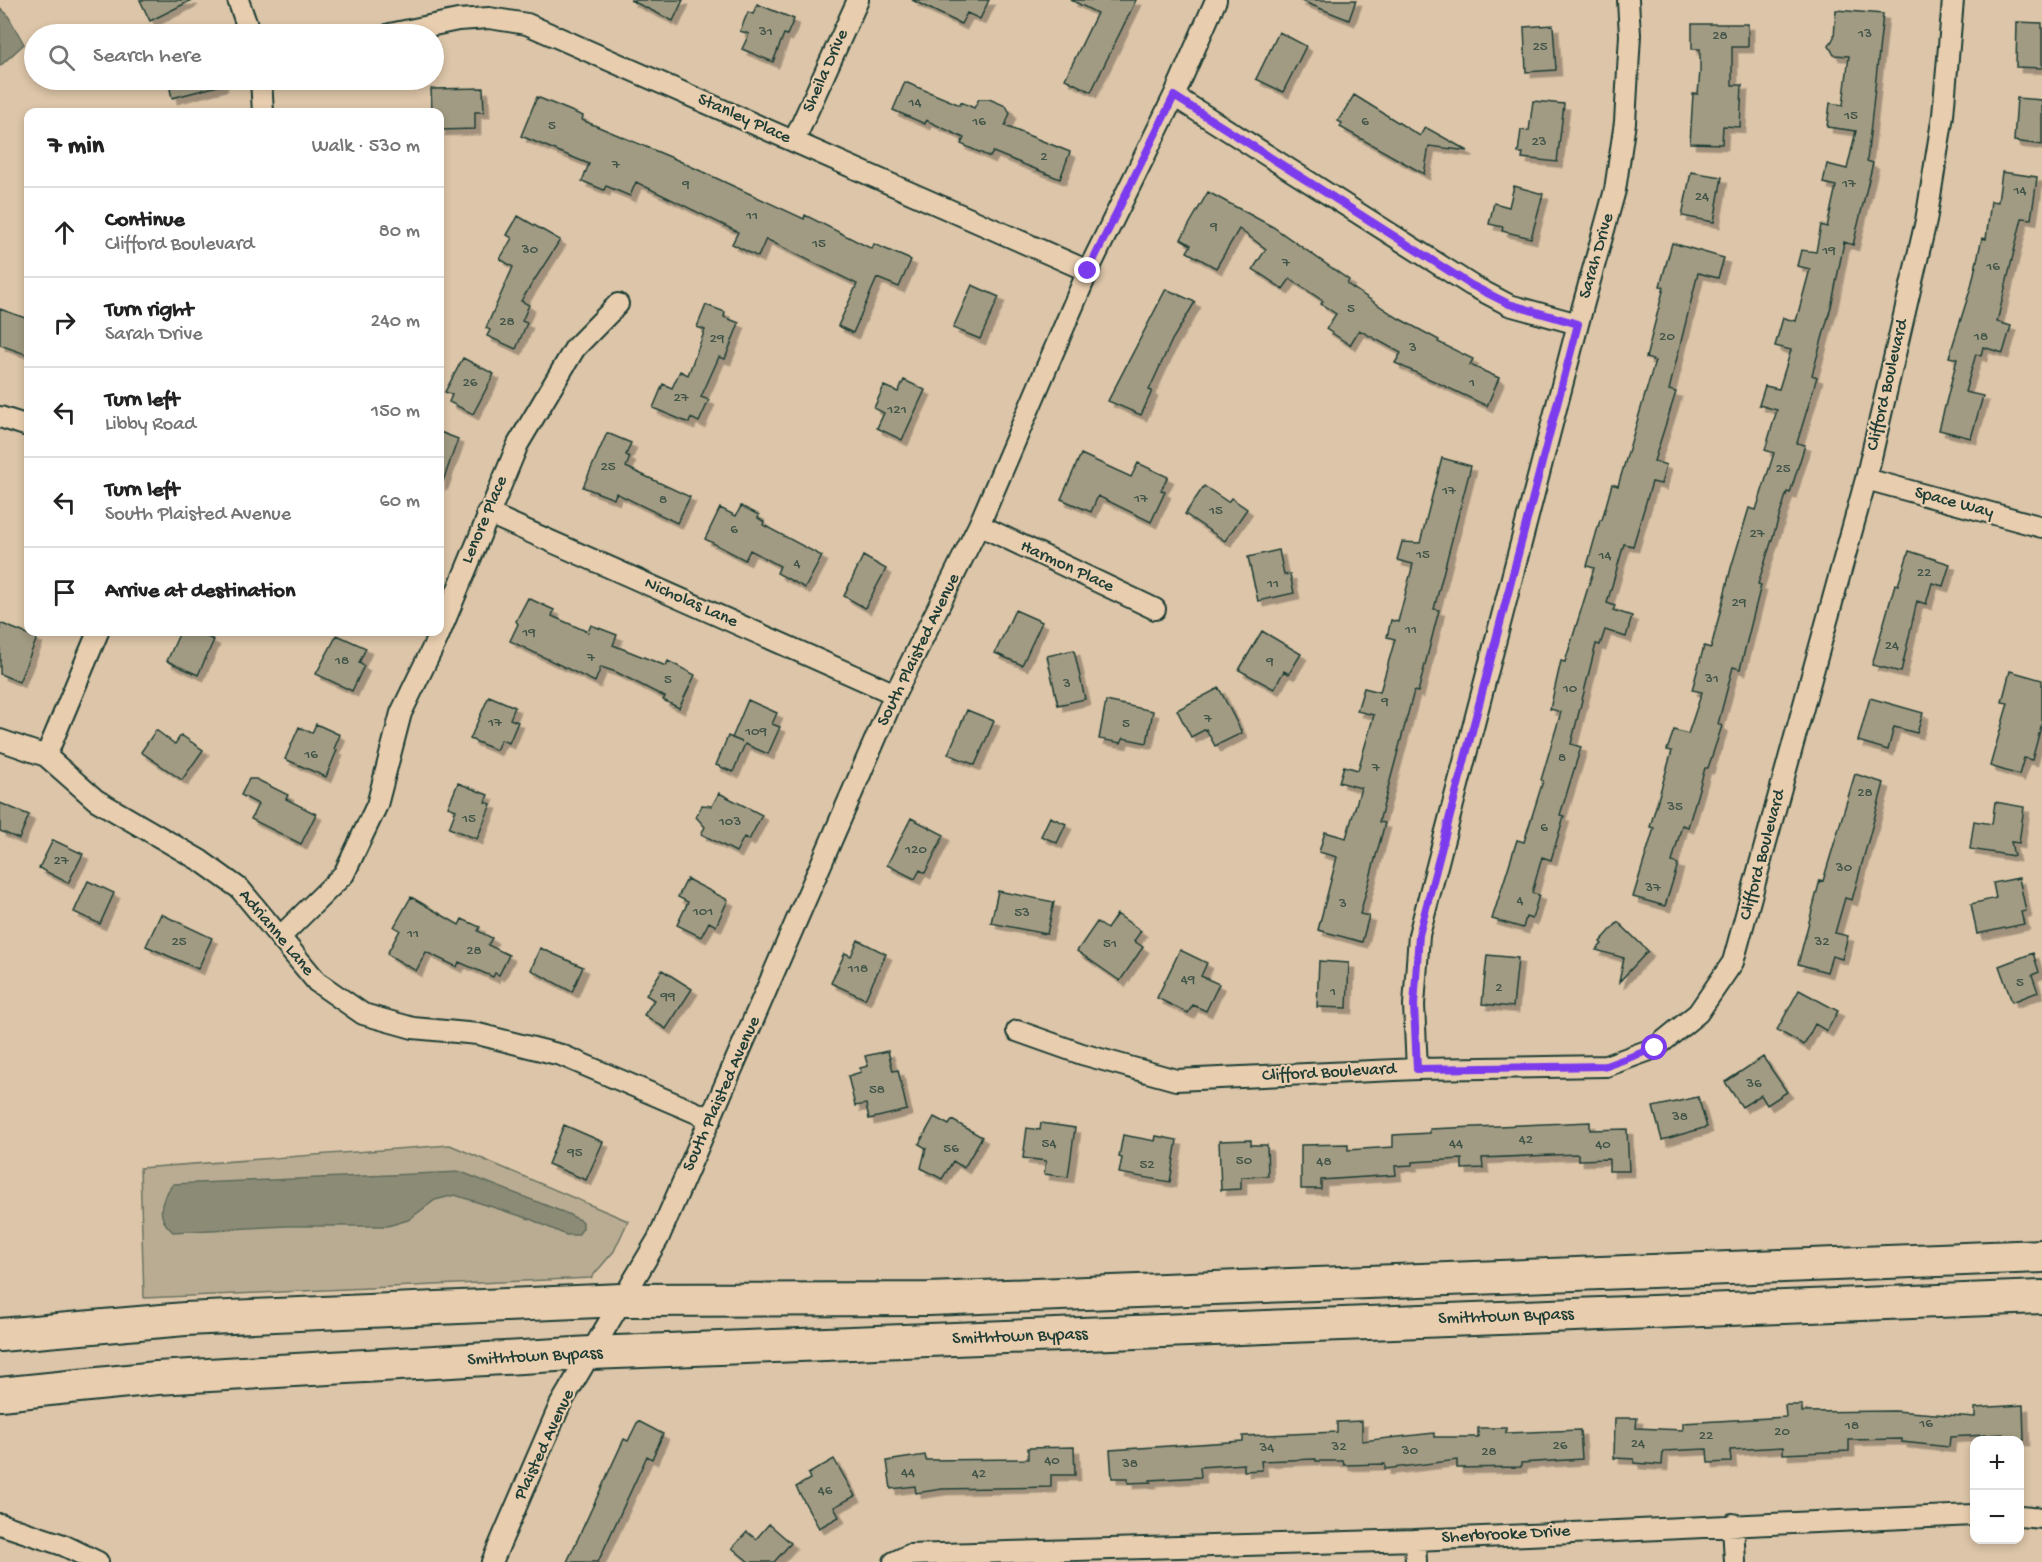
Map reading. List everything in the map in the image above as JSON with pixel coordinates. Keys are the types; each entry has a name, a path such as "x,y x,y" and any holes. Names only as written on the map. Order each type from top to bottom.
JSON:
{"highway":[{"path":"0,1335 185,1319 622,1300 929,1299 2042,1256"},
{"name":"Smithtown Bypass","path":"0,1394 158,1378 591,1353 2042,1297"}],"street":[{"path":"238,0 246,24"},
{"name":"Sheila Drive","path":"794,141 858,0"},
{"name":"South Plaisted Avenue","path":"622,1300 658,1239 896,694 979,525 1088,271 1174,96 1216,0"},
{"name":"Sarah Drive","path":"1417,1069 1414,1005 1419,935 1615,190 1626,111 1630,35 1628,0"},
{"name":"Clifford Boulevard","path":"1017,1031 1082,1054 1176,1080 1417,1069 1606,1066 1655,1048 1698,1013 1733,962 1866,479 1926,220 1943,115 1953,0"},
{"name":"Stanley Place","path":"439,24 489,18 527,24 1088,271"},
{"path":"262,90 263,108"},
{"path":"1174,96 1471,285 1509,304 1578,324"},
{"name":"Lenore Place","path":"444,622 487,513 518,444 575,348 618,304"},
{"path":"0,417 24,425"},
{"name":"Space Way","path":"1866,479 2042,527"},
{"name":"Nicholas Lane","path":"487,513 896,694"},
{"name":"Harmon Place","path":"979,525 1155,609"},
{"path":"46,756 96,636"},
{"name":"Lenore Place","path":"280,936 344,874 377,805 401,713 438,636"},
{"name":"Adrianne Lane","path":"0,740 46,756 96,800 201,861 240,888 317,982 363,1014 413,1029 478,1034 561,1055 711,1119"},
{"name":"Plaisted Avenue","path":"492,1562 560,1405 622,1300"},
{"name":"Sherbrooke Drive","path":"894,1562 909,1556 1415,1540 1970,1515"},
{"path":"2024,1516 2042,1518"},
{"path":"0,1524 63,1545 98,1562"},
{"path":"1733,1524 1735,1562"},
{"path":"1415,1540 1416,1562"}],"shaded area":[{"path":"0,8 7,14 24,44 0,66"},
{"path":"450,1145 628,1221 614,1251 591,1278 144,1298 140,1168"},
{"path":"461,1172 568,1214 583,1222 583,1228 578,1235 566,1235 530,1219 455,1195 435,1200 408,1220 388,1226 287,1226 173,1232 164,1221 161,1209 173,1184"}],"building":[{"path":"140,0 192,0 150,21"},
{"path":"630,0 683,0 673,21"},
{"path":"912,0 989,0 980,19 967,13 961,24"},
{"path":"1071,0 1136,0 1091,92 1065,79 1097,13"},
{"path":"1299,0 1356,0 1349,20"},
{"path":"757,4 794,19 787,35 784,34 773,62 742,49 749,34 740,31 748,12 753,14"},
{"path":"1836,10 1883,14 1867,161 1873,163 1853,245 1844,242 1832,303 1812,375 1817,377 1797,443 1805,445 1790,493 1787,492 1758,584 1761,585 1740,669 1733,667 1718,724 1722,726 1708,768 1705,768 1688,827 1682,825 1672,862 1678,864 1665,906 1633,897 1654,828 1650,827 1672,751 1667,750 1674,730 1688,734 1702,692 1692,690 1704,646 1711,648 1749,508 1756,510 1774,453 1765,450 1777,410 1759,405 1765,386 1779,389 1791,350 1775,346 1783,318 1796,321 1810,269 1797,266 1801,250 1816,252 1821,225 1827,227 1836,186 1823,183 1827,164 1847,169 1856,131 1827,127 1830,103 1843,105 1849,56 1834,55 1829,46 1834,37"},
{"path":"2017,22 2042,23 2042,68 2016,67"},
{"path":"1692,24 1748,24 1748,47 1732,47 1732,85 1742,85 1740,127 1723,126 1722,144 1690,143 1693,94 1698,94 1700,71 1700,49 1692,49"},
{"path":"1553,25 1556,70 1526,72 1524,27"},
{"path":"1279,32 1306,46 1283,92 1256,79"},
{"path":"905,82 960,105 961,102 974,108 979,99 989,99 1006,106 1010,113 1005,126 1070,152 1060,179 993,152 990,157 961,144 964,138 926,120 925,124 893,110"},
{"path":"483,88 484,112 475,112 475,129 444,130 444,108 432,108 431,90"},
{"path":"170,90 203,90 172,98"},
{"path":"1354,95 1420,136 1425,127 1468,151 1429,146 1424,174 1340,127 1342,123 1338,121"},
{"path":"537,97 583,116 582,120 675,159 804,219 805,215 872,249 874,244 911,260 899,287 877,278 853,333 838,326 857,284 766,239 758,257 732,244 738,232 636,182 630,196 606,186 604,190 582,181 589,164 521,136"},
{"path":"2017,98 2042,100 2042,145 2014,141"},
{"path":"1533,101 1564,104 1557,162 1522,158 1523,153 1518,153 1521,130 1529,131"},
{"path":"1691,172 1722,177 1714,222 1682,216"},
{"path":"2002,172 2037,177 2031,219 2022,218 1997,322 2011,326 2003,353 1983,347 1981,356 1976,354 1965,392 1983,396 1971,438 1939,430 1957,359 1949,357 1971,287 1982,238 1986,239 1991,201 1998,202"},
{"path":"1514,186 1543,194 1531,238 1502,231 1503,227 1489,224 1494,203 1509,207"},
{"path":"1208,192 1273,227 1349,280 1347,284 1398,318 1439,340 1438,342 1473,359 1470,365 1499,378 1487,406 1395,363 1401,353 1359,330 1350,345 1326,329 1336,314 1321,304 1323,301 1290,279 1283,289 1253,269 1266,249 1239,229 1216,268 1187,252 1191,245 1181,239"},
{"path":"518,216 560,240 521,301 529,305 522,321 527,323 516,349 487,336 490,330 486,328 513,267 500,259 512,238 507,235"},
{"path":"1672,243 1724,258 1718,278 1698,273 1669,390 1676,392 1654,461 1666,465 1661,484 1652,482 1633,546 1624,544 1607,603 1615,606 1613,610 1632,616 1626,637 1605,630 1600,645 1596,644 1571,744 1581,747 1560,815 1564,816 1551,860 1542,857 1532,893 1539,895 1532,919 1526,917 1523,928 1492,919 1517,840 1524,842 1543,781 1541,780 1561,712 1550,709 1561,661 1565,662 1594,568 1587,566 1600,520 1602,520 1612,484 1618,486 1655,361 1646,358 1664,287 1660,286"},
{"path":"972,285 999,297 980,339 953,328"},
{"path":"1166,289 1195,302 1172,340 1149,390 1152,391 1141,415 1108,401"},
{"path":"706,305 725,312 724,317 739,323 725,359 719,357 701,397 709,400 699,422 691,418 689,423 653,408 663,384 672,388 680,371 688,375 705,330 697,327"},
{"path":"0,309 24,318 24,354 0,345"},
{"path":"463,358 494,374 473,414 449,402 452,395 445,392"},
{"path":"904,380 925,390 902,440 877,428 884,413 874,408 884,386 898,392"},
{"path":"607,433 631,443 626,455 630,457 626,467 690,497 677,523 616,493 614,499 583,487"},
{"path":"444,434 458,439 444,478"},
{"path":"1081,454 1131,477 1138,463 1168,477 1161,490 1165,492 1151,522 1098,496 1091,512 1061,499"},
{"path":"1442,458 1471,466 1434,609 1439,610 1418,692 1414,691 1379,822 1385,823 1360,914 1369,916 1362,942 1318,930 1337,857 1319,852 1325,832 1346,838 1361,788 1339,782 1344,766 1358,770 1374,715 1357,711 1364,688 1380,692 1395,639 1387,637 1391,620 1398,622 1413,564 1397,560 1402,542 1420,543"},
{"path":"1204,486 1228,502 1231,498 1247,509 1225,541 1185,514"},
{"path":"741,506 759,515 758,518 764,522 763,525 822,556 805,588 777,573 780,566 750,550 745,560 705,539 720,508 736,516"},
{"path":"1279,550 1284,575 1290,574 1294,593 1258,601 1248,557"},
{"path":"1909,551 1950,564 1943,586 1932,583 1926,604 1917,601 1901,672 1872,665 1895,584 1898,585"},
{"path":"863,556 886,569 865,608 844,596"},
{"path":"528,598 554,610 552,616 588,632 591,625 617,635 613,645 666,666 668,661 695,675 679,708 663,700 665,697 616,672 601,667 595,682 510,641 518,624 516,621"},
{"path":"1015,610 1042,622 1022,665 995,653"},
{"path":"0,623 24,633 24,636 37,638 19,682 0,674"},
{"path":"1262,631 1301,654 1289,674 1284,671 1274,689 1239,670"},
{"path":"178,636 205,636 214,640 198,675 167,661"},
{"path":"336,636 366,648 359,663 364,666 352,691 316,674"},
{"path":"1074,650 1085,699 1058,705 1047,656"},
{"path":"2010,671 2042,680 2042,723 2032,760 2024,758 2019,775 1990,766 2008,703 2002,702"},
{"path":"1219,688 1242,733 1215,746 1206,729 1191,737 1177,710"},
{"path":"489,696 515,707 510,719 518,722 509,743 501,740 496,750 470,739"},
{"path":"1870,698 1923,713 1917,733 1894,727 1888,750 1858,741"},
{"path":"748,700 777,713 772,724 780,727 768,754 745,744 733,772 716,765 728,736 732,738"},
{"path":"1106,701 1153,711 1147,743 1123,738 1121,743 1099,739"},
{"path":"967,710 994,721 975,765 948,754"},
{"path":"316,724 340,735 334,749 337,750 326,777 285,759 299,727 312,733"},
{"path":"156,730 175,744 181,735 203,750 182,780 141,752"},
{"path":"1855,774 1884,783 1852,900 1845,898 1835,933 1848,936 1842,959 1832,956 1827,972 1798,964 1820,880 1823,881"},
{"path":"249,779 256,779 288,795 286,799 316,814 301,844 251,819 258,804 241,795"},
{"path":"458,783 488,795 485,802 491,804 477,839 449,828 456,810 448,807"},
{"path":"719,793 762,815 749,840 744,837 736,852 701,834 705,827 696,817 702,805 712,806"},
{"path":"1995,802 2024,807 2019,843 2011,842 2014,856 1970,849 1974,821 1992,824"},
{"path":"0,803 29,815 19,839 0,831"},
{"path":"1050,817 1066,824 1057,843 1041,836"},
{"path":"911,818 944,835 925,873 920,870 915,879 887,865"},
{"path":"53,840 83,854 68,883 39,868"},
{"path":"2019,878 2026,911 2021,912 2024,924 1977,934 1971,904 1996,898 1993,883"},
{"path":"687,879 728,900 716,926 709,922 701,937 677,925 688,902 678,897"},
{"path":"88,881 114,893 100,924 74,912"},
{"path":"998,891 1054,902 1047,934 991,923"},
{"path":"411,897 459,925 462,919 480,927 478,931 492,938 488,945 509,955 499,975 495,973 493,977 459,962 457,967 426,952 416,971 387,954 400,930 394,927"},
{"path":"161,914 212,938 198,969 146,946"},
{"path":"1117,914 1141,931 1134,941 1143,947 1120,981 1077,951 1097,922 1107,929"},
{"path":"1618,922 1648,951 1619,982 1624,958 1596,950"},
{"path":"858,940 886,954 865,999 831,983 845,953 851,956"},
{"path":"540,948 583,967 572,992 531,970"},
{"path":"1180,950 1207,963 1201,976 1219,984 1206,1011 1193,1005 1188,1013 1157,998"},
{"path":"2033,953 2039,972 2032,975 2038,992 2012,1002 1999,966"},
{"path":"1487,955 1518,958 1513,1007 1482,1004"},
{"path":"1319,961 1349,963 1347,1008 1317,1007"},
{"path":"662,970 692,989 666,1029 644,1015 654,1000 646,995"},
{"path":"1799,990 1838,1011 1827,1031 1815,1024 1804,1045 1777,1030"},
{"path":"888,1051 893,1071 898,1070 907,1110 869,1119 866,1104 855,1106 848,1076 861,1072 860,1068 868,1066 865,1056"},
{"path":"1763,1057 1787,1092 1767,1105 1761,1095 1742,1107 1725,1082"},
{"path":"1698,1097 1707,1127 1662,1140 1653,1107"},
{"path":"934,1117 949,1125 952,1120 982,1137 964,1168 953,1161 942,1179 921,1168 926,1148 919,1144"},
{"path":"1590,1122 1590,1130 1627,1129 1629,1171 1609,1171 1609,1159 1578,1160 1578,1154 1482,1158 1483,1168 1462,1169 1462,1159 1412,1162 1412,1165 1395,1166 1396,1175 1321,1180 1321,1189 1301,1189 1301,1145 1348,1144 1348,1150 1393,1147 1393,1135 1430,1133 1430,1129"},
{"path":"1041,1123 1075,1128 1068,1177 1044,1174 1046,1161 1023,1158 1027,1128 1040,1130"},
{"path":"564,1125 603,1142 586,1180 548,1164"},
{"path":"1123,1135 1155,1141 1156,1136 1177,1140 1170,1182 1119,1173"},
{"path":"1251,1140 1251,1145 1267,1145 1268,1176 1241,1177 1241,1189 1221,1190 1219,1141"},
{"path":"1785,1405 1802,1405 1802,1412 1895,1411 1975,1417 1975,1408 2023,1405 2024,1436 2003,1436 2003,1434 1950,1437 1949,1447 1902,1442 1902,1439 1849,1440 1849,1451 1783,1454 1783,1447 1730,1450 1731,1462 1708,1463 1707,1449 1663,1451 1662,1465 1634,1463 1634,1459 1614,1458 1615,1418 1637,1418 1636,1428 1683,1430 1683,1423 1786,1417"},
{"path":"638,1421 663,1434 652,1459 647,1456 598,1562 567,1562 624,1439 628,1441"},
{"path":"1362,1421 1362,1441 1434,1433 1434,1437 1478,1437 1478,1428 1506,1428 1506,1433 1580,1430 1582,1459 1521,1463 1521,1467 1457,1468 1457,1460 1385,1469 1385,1464 1344,1465 1343,1461 1316,1461 1316,1459 1261,1461 1262,1470 1244,1471 1244,1464 1200,1467 1201,1477 1128,1483 1128,1478 1112,1478 1110,1450 1243,1441 1243,1436 1337,1432 1337,1422"},
{"path":"1074,1447 1075,1475 1051,1475 1051,1487 942,1489 916,1493 915,1486 891,1489 887,1461 925,1455 926,1460 1028,1459 1028,1448"},
{"path":"834,1459 855,1496 834,1507 839,1517 819,1528 796,1487 810,1479 808,1474"},
{"path":"769,1524 791,1543 774,1562 749,1562 732,1548 747,1532 756,1539"}],"route":[{"path":"1088,271 1174,96 1471,285 1509,304 1578,324 1419,935 1414,1005 1417,1069 1606,1066 1655,1048"}]}
